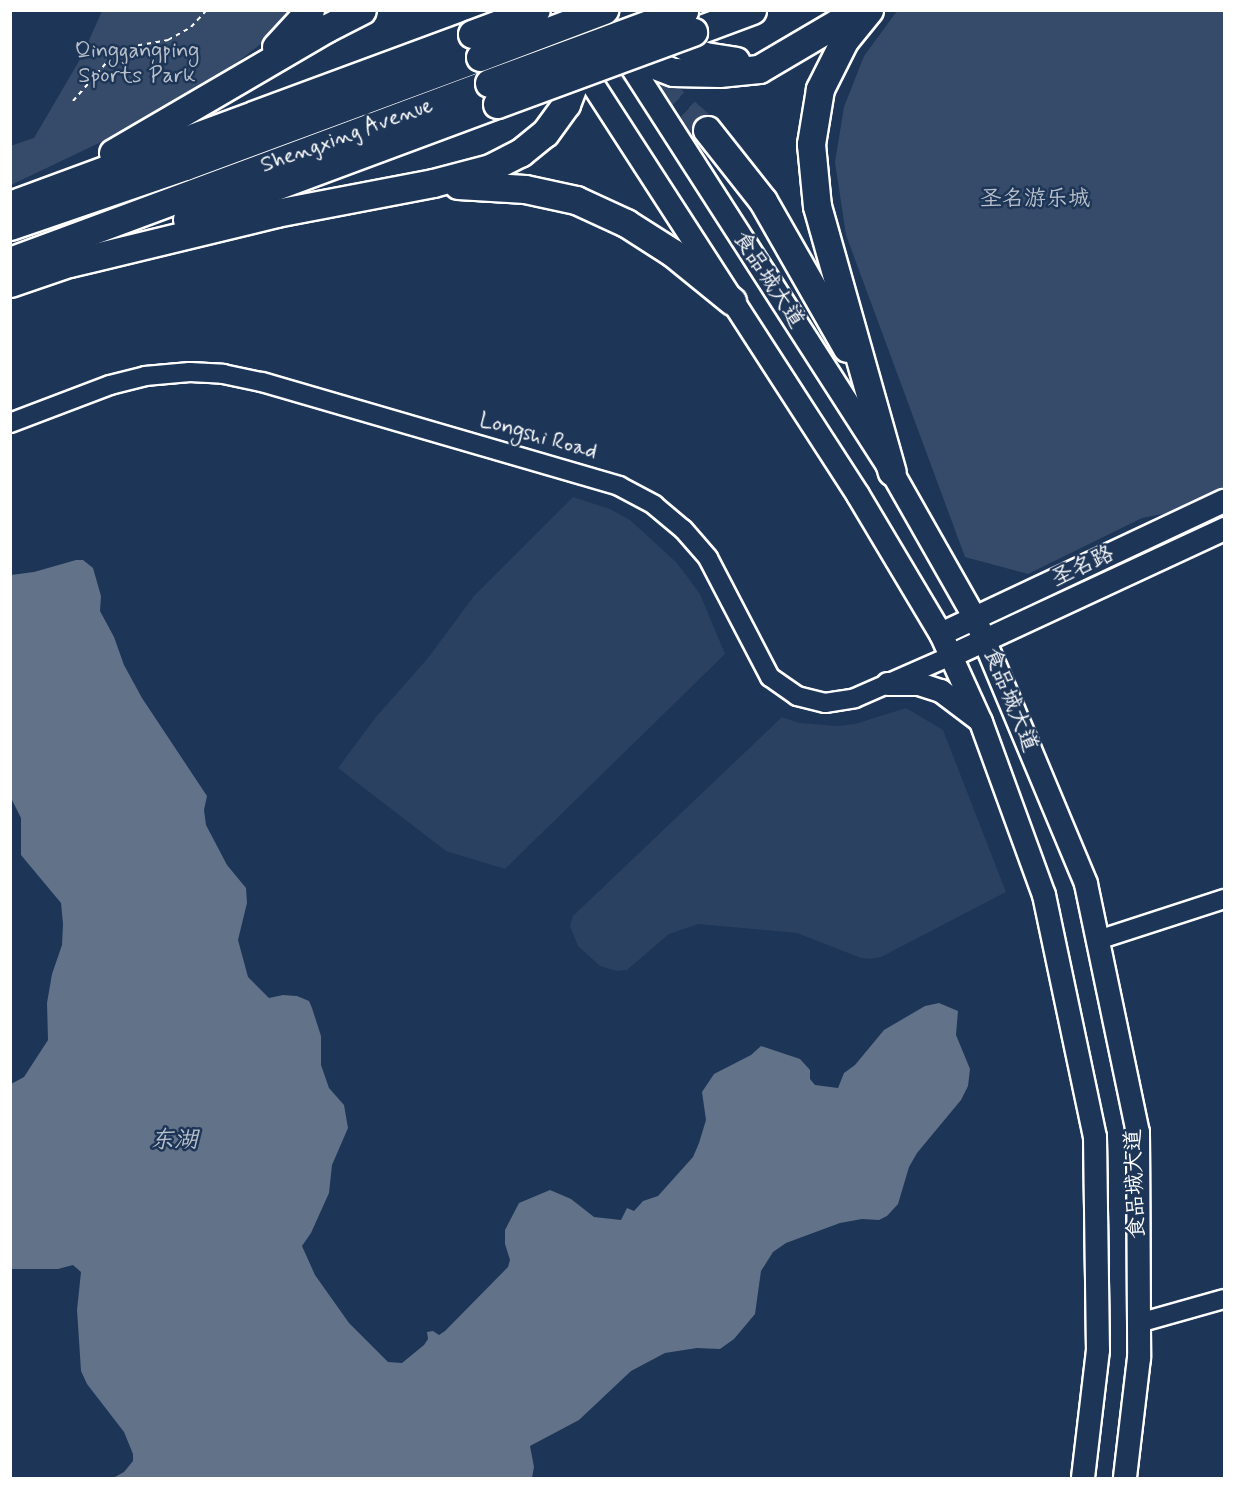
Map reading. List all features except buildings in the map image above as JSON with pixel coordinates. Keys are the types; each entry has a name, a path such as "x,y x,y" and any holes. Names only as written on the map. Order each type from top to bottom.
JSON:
{"highway":[{"path":"227,89 275,48 310,10"},
{"path":"39,195 227,89 327,28 363,10"},
{"path":"10,205 476,46 536,10"},
{"path":"557,10 599,16 623,53 673,72 719,73 759,69 859,10"},
{"path":"655,10 659,21 679,42 705,56 748,63 787,51"},
{"name":"Shengxing Avenue","path":"10,261 493,94 687,18 752,10"},
{"path":"869,10 844,41 820,88 811,144 817,206 892,472"},
{"path":"70,263 276,213 433,183 490,168 520,153 545,133 566,104 599,16"},
{"name":"Shengxing Avenue","path":"10,226 185,166 476,46 599,16"},
{"path":"10,283 70,263 493,94"},
{"path":"707,130 762,201 869,385"},
{"path":"433,183 525,189 576,200 626,223 664,247 732,301"}],"main road":[{"name":"食品城大道","path":"545,10 858,495 942,634 981,722 1044,895 1095,1137 1098,1350 1083,1479"},
{"name":"食品城大道","path":"623,53 892,472 975,618 1086,884 1138,1132 1139,1358 1125,1479"},
{"name":"圣名路","path":"942,634 1224,501"},
{"name":"圣名路","path":"953,655 1224,529"},
{"path":"888,684 920,684 941,691 981,722"}],"street":[{"name":"Longshi Road","path":"10,423 110,385 146,376 190,372 223,374 262,382 619,486 654,505 683,529 708,558 770,677 797,696 825,703 855,698 953,655"},
{"path":"1098,940 1224,899"},
{"path":"1138,1323 1224,1299"}],"path":[{"path":"73,101 114,54 129,47 168,40 191,27 207,10"}],"shaded area":[{"path":"573,497 610,509 630,520 677,563 700,594 725,654 505,869 446,851 338,768 376,717 428,658 474,596"},
{"path":"906,708 943,730 1006,892 881,957 870,959 861,958 797,933 698,924 669,934 627,970 617,971 600,966 578,946 570,926 573,916 782,717 799,723 837,726 855,724"}],"green space":[{"name":"Qinggangping Sports Park","path":"102,11 294,11 268,38 228,70 177,103 11,185 10,146 34,138 82,56"},
{"name":"圣名游乐城","path":"897,11 1224,11 1224,489 1178,511 1142,518 1028,574 965,557 846,235 835,162 844,107 864,56"}],"water":[{"name":"东湖","path":"83,560 93,568 101,596 100,611 114,637 124,665 142,698 207,796 204,810 206,825 227,865 246,888 247,903 238,940 248,977 269,998 283,995 297,996 309,1001 312,1008 321,1036 321,1065 329,1088 344,1105 348,1128 332,1165 329,1193 311,1233 302,1246 315,1275 349,1323 388,1362 402,1363 424,1345 428,1339 427,1332 433,1331 439,1335 445,1331 508,1267 510,1260 505,1244 505,1230 519,1203 550,1190 571,1199 594,1217 621,1220 627,1208 634,1211 643,1201 658,1196 693,1157 706,1120 702,1092 714,1074 751,1055 761,1046 800,1059 810,1070 810,1079 815,1085 838,1088 844,1073 855,1065 884,1030 925,1006 939,1003 958,1011 956,1035 970,1069 968,1086 961,1100 917,1153 909,1167 898,1204 887,1216 879,1220 862,1219 840,1223 786,1243 773,1252 761,1271 755,1314 734,1339 720,1349 697,1348 665,1353 631,1371 579,1420 530,1446 534,1467 532,1478 113,1478 124,1472 133,1461 133,1454 124,1432 87,1384 81,1371 77,1310 81,1272 73,1265 58,1269 10,1269 11,1084 24,1077 48,1040 47,1003 52,974 62,945 63,924 61,903 21,855 21,818 11,798 11,575 34,572"}],"tunnel":[{"path":"626,66 655,84 707,130"}]}
